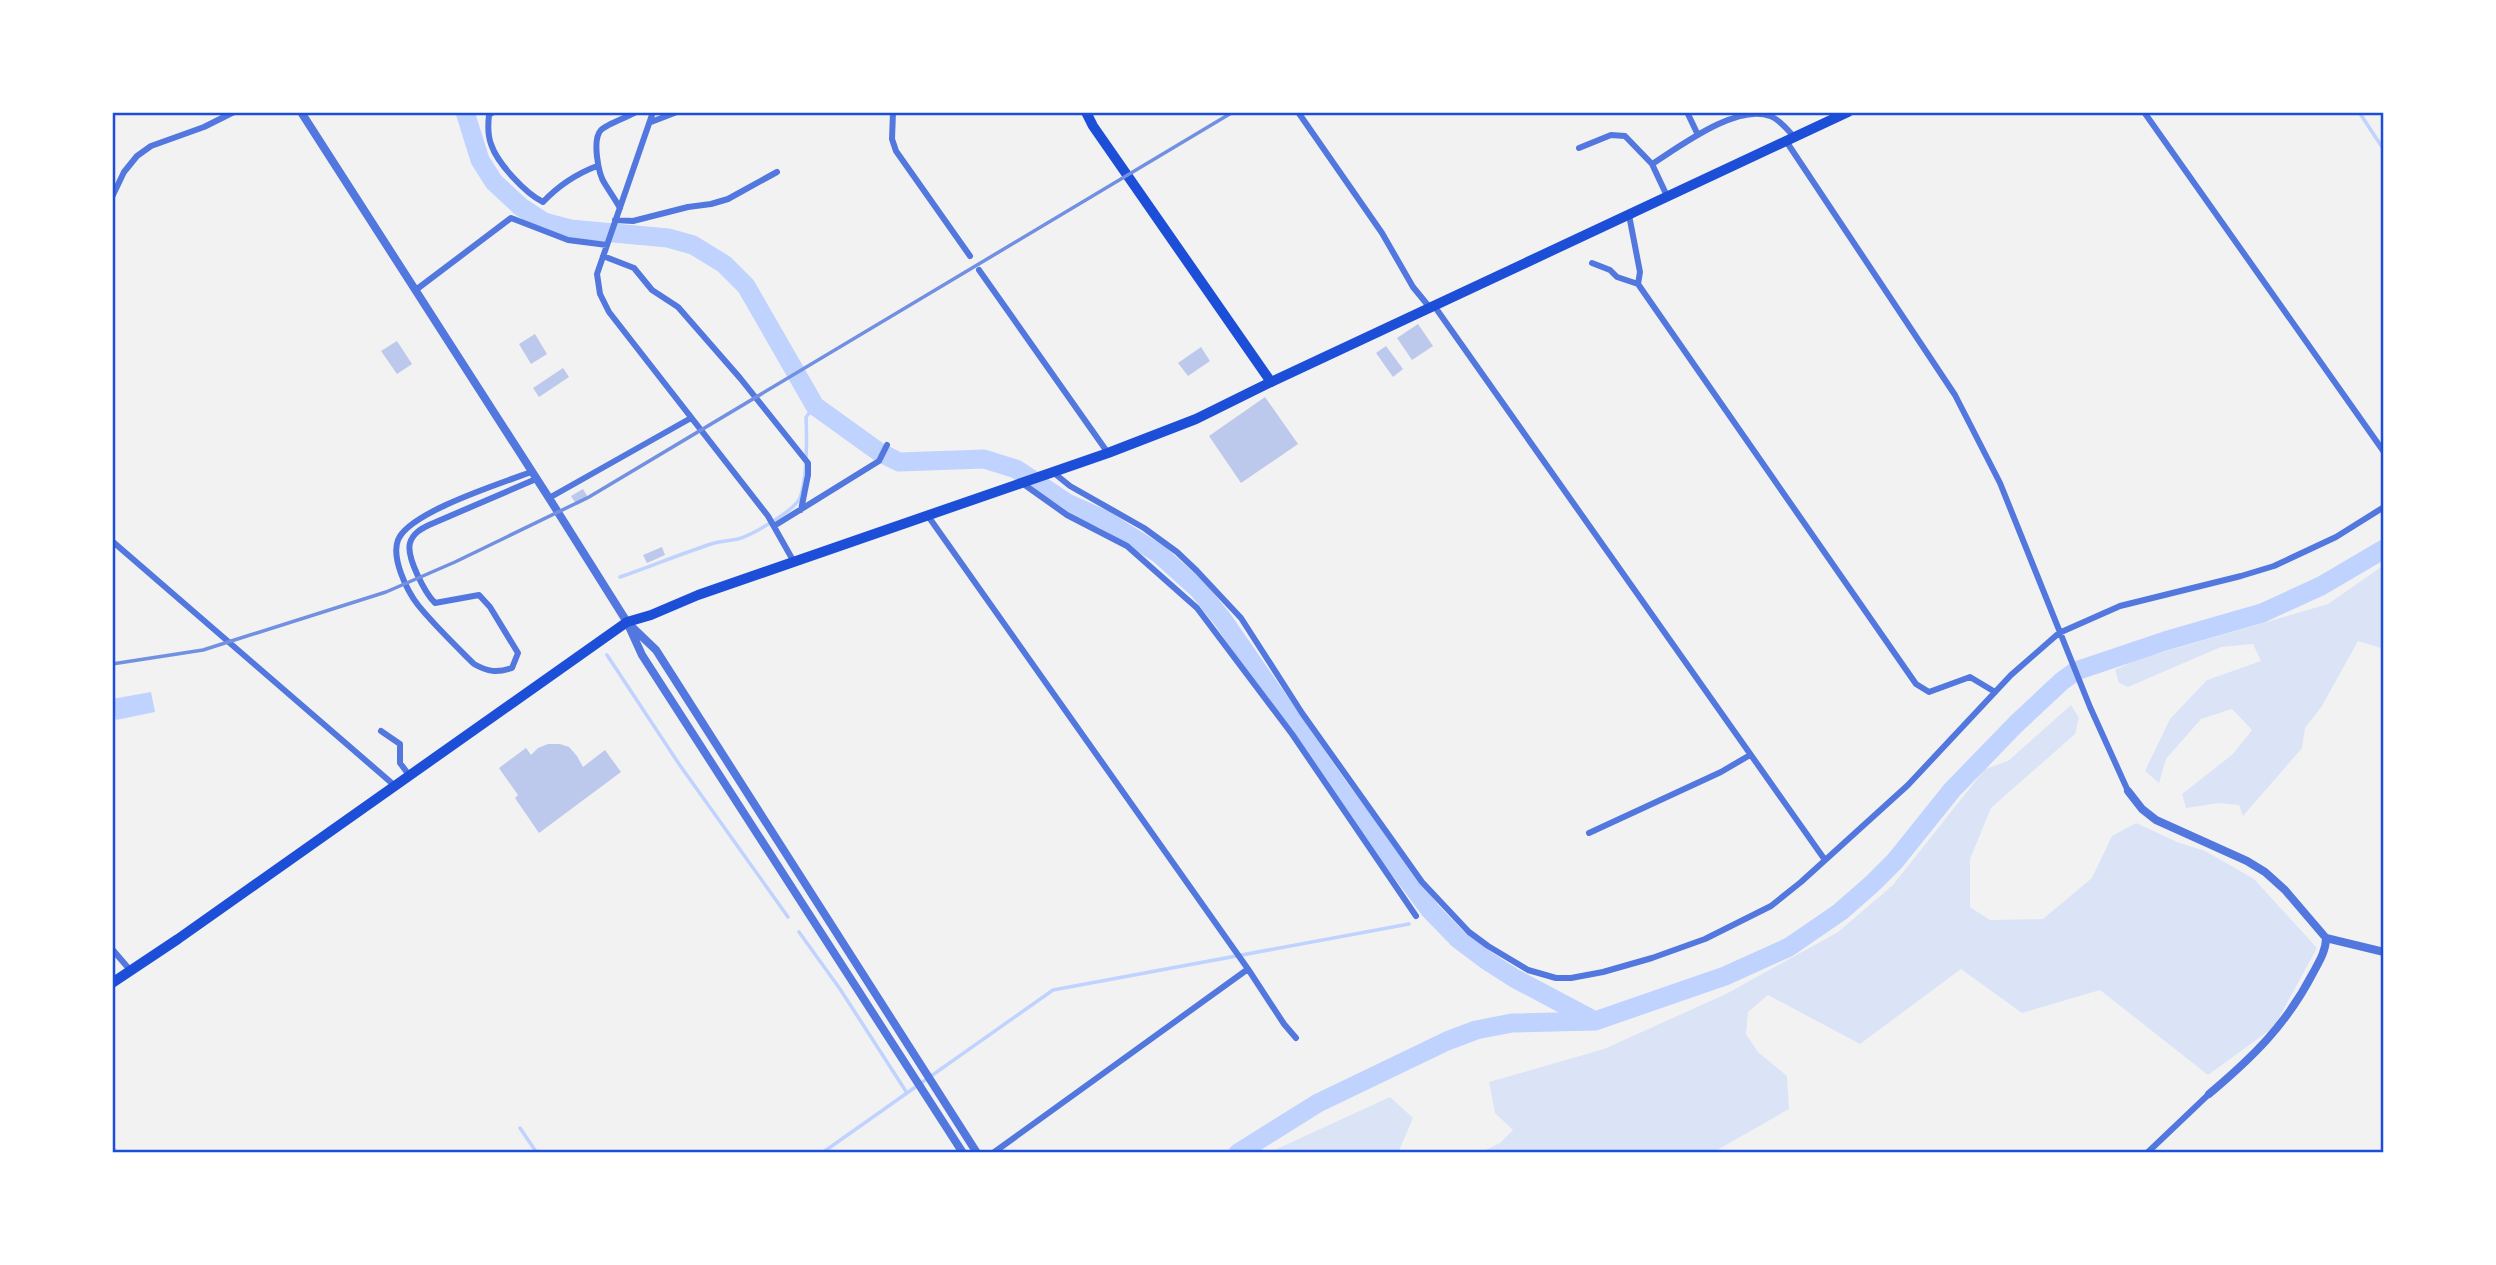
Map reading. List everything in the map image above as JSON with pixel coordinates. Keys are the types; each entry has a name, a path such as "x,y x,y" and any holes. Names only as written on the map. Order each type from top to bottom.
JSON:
{"main road":[{"path":"1086,112 1270,382"},
{"path":"112,983 627,622 1054,473 1196,419 1845,113"}],"street":[{"path":"112,196 124,172 137,156 151,146 204,127 234,112"},
{"path":"301,112 550,498 627,622 642,655 963,1153"},
{"path":"493,112 488,120 491,145 519,184 533,197 543,202 577,174 597,166"},
{"path":"620,208 605,185 597,166 597,139 601,130 636,112"},
{"path":"653,112 597,274 600,294 608,312 768,516 794,562"},
{"path":"651,122 677,112"},
{"path":"892,112 892,139 896,151 970,256"},
{"path":"1298,112 1382,233 1413,287 1433,308 1825,860"},
{"path":"1687,112 1698,135"},
{"path":"2144,112 2384,452"},
{"path":"1652,164 1698,135 1746,114 1760,113 1773,117 1790,139 1955,396 2000,483 2090,707 2128,791 2141,809 2156,820 2247,860 2265,872 2285,890 2326,937 2384,952"},
{"path":"1579,148 1611,135 1625,135 1652,164 1667,196"},
{"path":"614,223 728,199 777,173"},
{"path":"1629,215 1640,272 1637,284"},
{"path":"417,289 510,218 568,240 608,242"},
{"path":"603,256 634,268 652,289 678,307 740,378 805,460 808,475 800,510"},
{"path":"1592,263 1610,270 1616,277 1637,284 1916,684 1929,692 1970,677 1995,692"},
{"path":"979,270 1108,453"},
{"path":"550,498 691,418"},
{"path":"774,525 879,461 887,445"},
{"path":"1054,473 1070,486 1144,528 1177,552 1241,618 1302,713 1422,882 1469,932 1528,970 1547,977 1571,978 1652,958 1705,939 1771,906 1908,785 2011,675 2059,633 2150,596 2274,566 2336,537 2384,507"},
{"path":"534,475 416,532 410,542 409,551 425,593 435,603 479,595 490,607 518,653 512,668 500,672 486,671 474,664 416,603 397,563 398,539 411,523 429,513 534,475"},
{"path":"1024,482 1067,516 1127,547 1197,608 1292,734 1416,916"},
{"path":"928,516 1296,1038"},
{"path":"112,541 394,785"},
{"path":"627,622 656,650 977,1153"},
{"path":"381,731 400,744 400,763 409,775"},
{"path":"1589,833 1721,772 1750,755"},
{"path":"2147,1153 2253,1056 2287,1018 2322,955 2326,937"},
{"path":"112,949 115,959 130,970"},
{"path":"993,1153 1248,969"}],"shaded area":[{"path":"2384,565 2384,649 2358,641 2322,706 2305,728 2302,748 2243,816 2239,805 2219,803 2186,808 2182,794 2233,754 2252,730 2232,709 2201,719 2166,759 2159,783 2145,771 2170,719 2207,680 2261,661 2253,644 2221,647 2128,687 2119,683 2115,670 2136,660 2328,604"},
{"path":"2071,705 2079,718 2075,734 1991,808 1970,859 1970,907 1990,920 2043,919 2092,878 2112,836 2136,823 2177,842 2205,851 2254,879 2317,948 2274,1027 2208,1075 2100,990 2022,1013 1961,969 1860,1044 1768,995 1748,1012 1746,1034 1758,1052 1787,1076 1789,1109 1712,1153 1479,1153 1500,1143 1513,1130 1495,1113 1489,1082 1604,1049 1726,994 1838,932 1893,885 1985,769 2008,761"},
{"path":"1390,1097 1413,1118 1398,1153 1268,1153"}],"water":[{"path":"151,692 155,712 116,720 112,699"}],"building":[{"path":"1418,324 1433,346 1412,360 1397,338"},
{"path":"535,334 547,354 531,364 519,344"},
{"path":"397,341 412,364 397,374 381,351"},
{"path":"1386,346 1403,369 1393,377 1376,353"},
{"path":"1201,347 1210,361 1188,376 1178,363"},
{"path":"563,368 569,377 539,397 533,388"},
{"path":"1265,397 1298,444 1241,483 1209,436"},
{"path":"583,489 589,499 577,505 571,496"},
{"path":"662,547 665,555 647,563 643,555"},
{"path":"548,744 569,747 583,767 605,750 621,772 539,833 499,768 526,748 531,755"}],"waterway":[{"path":"465,112 480,160 494,182 521,207 544,222 570,229 668,238 693,245 724,264 746,286 815,406 879,452 899,462 984,459 1016,469 1067,503 1105,520 1159,554 1199,590 1223,620 1337,785 1430,910 1458,939 1486,960 1595,1021"},
{"path":"2359,112 2384,150"},
{"path":"620,577 711,544 744,537 790,509 800,498 802,490 806,458 806,417 815,406"},
{"path":"1238,1153 1318,1103 1447,1041 1476,1030 1512,1023 1595,1021 1725,976 1789,947 1840,912 1872,884 1895,861 1952,790 2016,724 2076,671 2165,641 2262,613 2321,586 2384,549"},
{"path":"607,655 679,764 788,917"},
{"path":"907,1093 1053,990 1409,924"},
{"path":"799,932 840,989 907,1093 822,1153"},
{"path":"520,1128 537,1153"},
{"path":"112,1147 117,1153"}],"railway":[{"path":"112,664 203,650 386,592 589,497 1233,112"}]}
